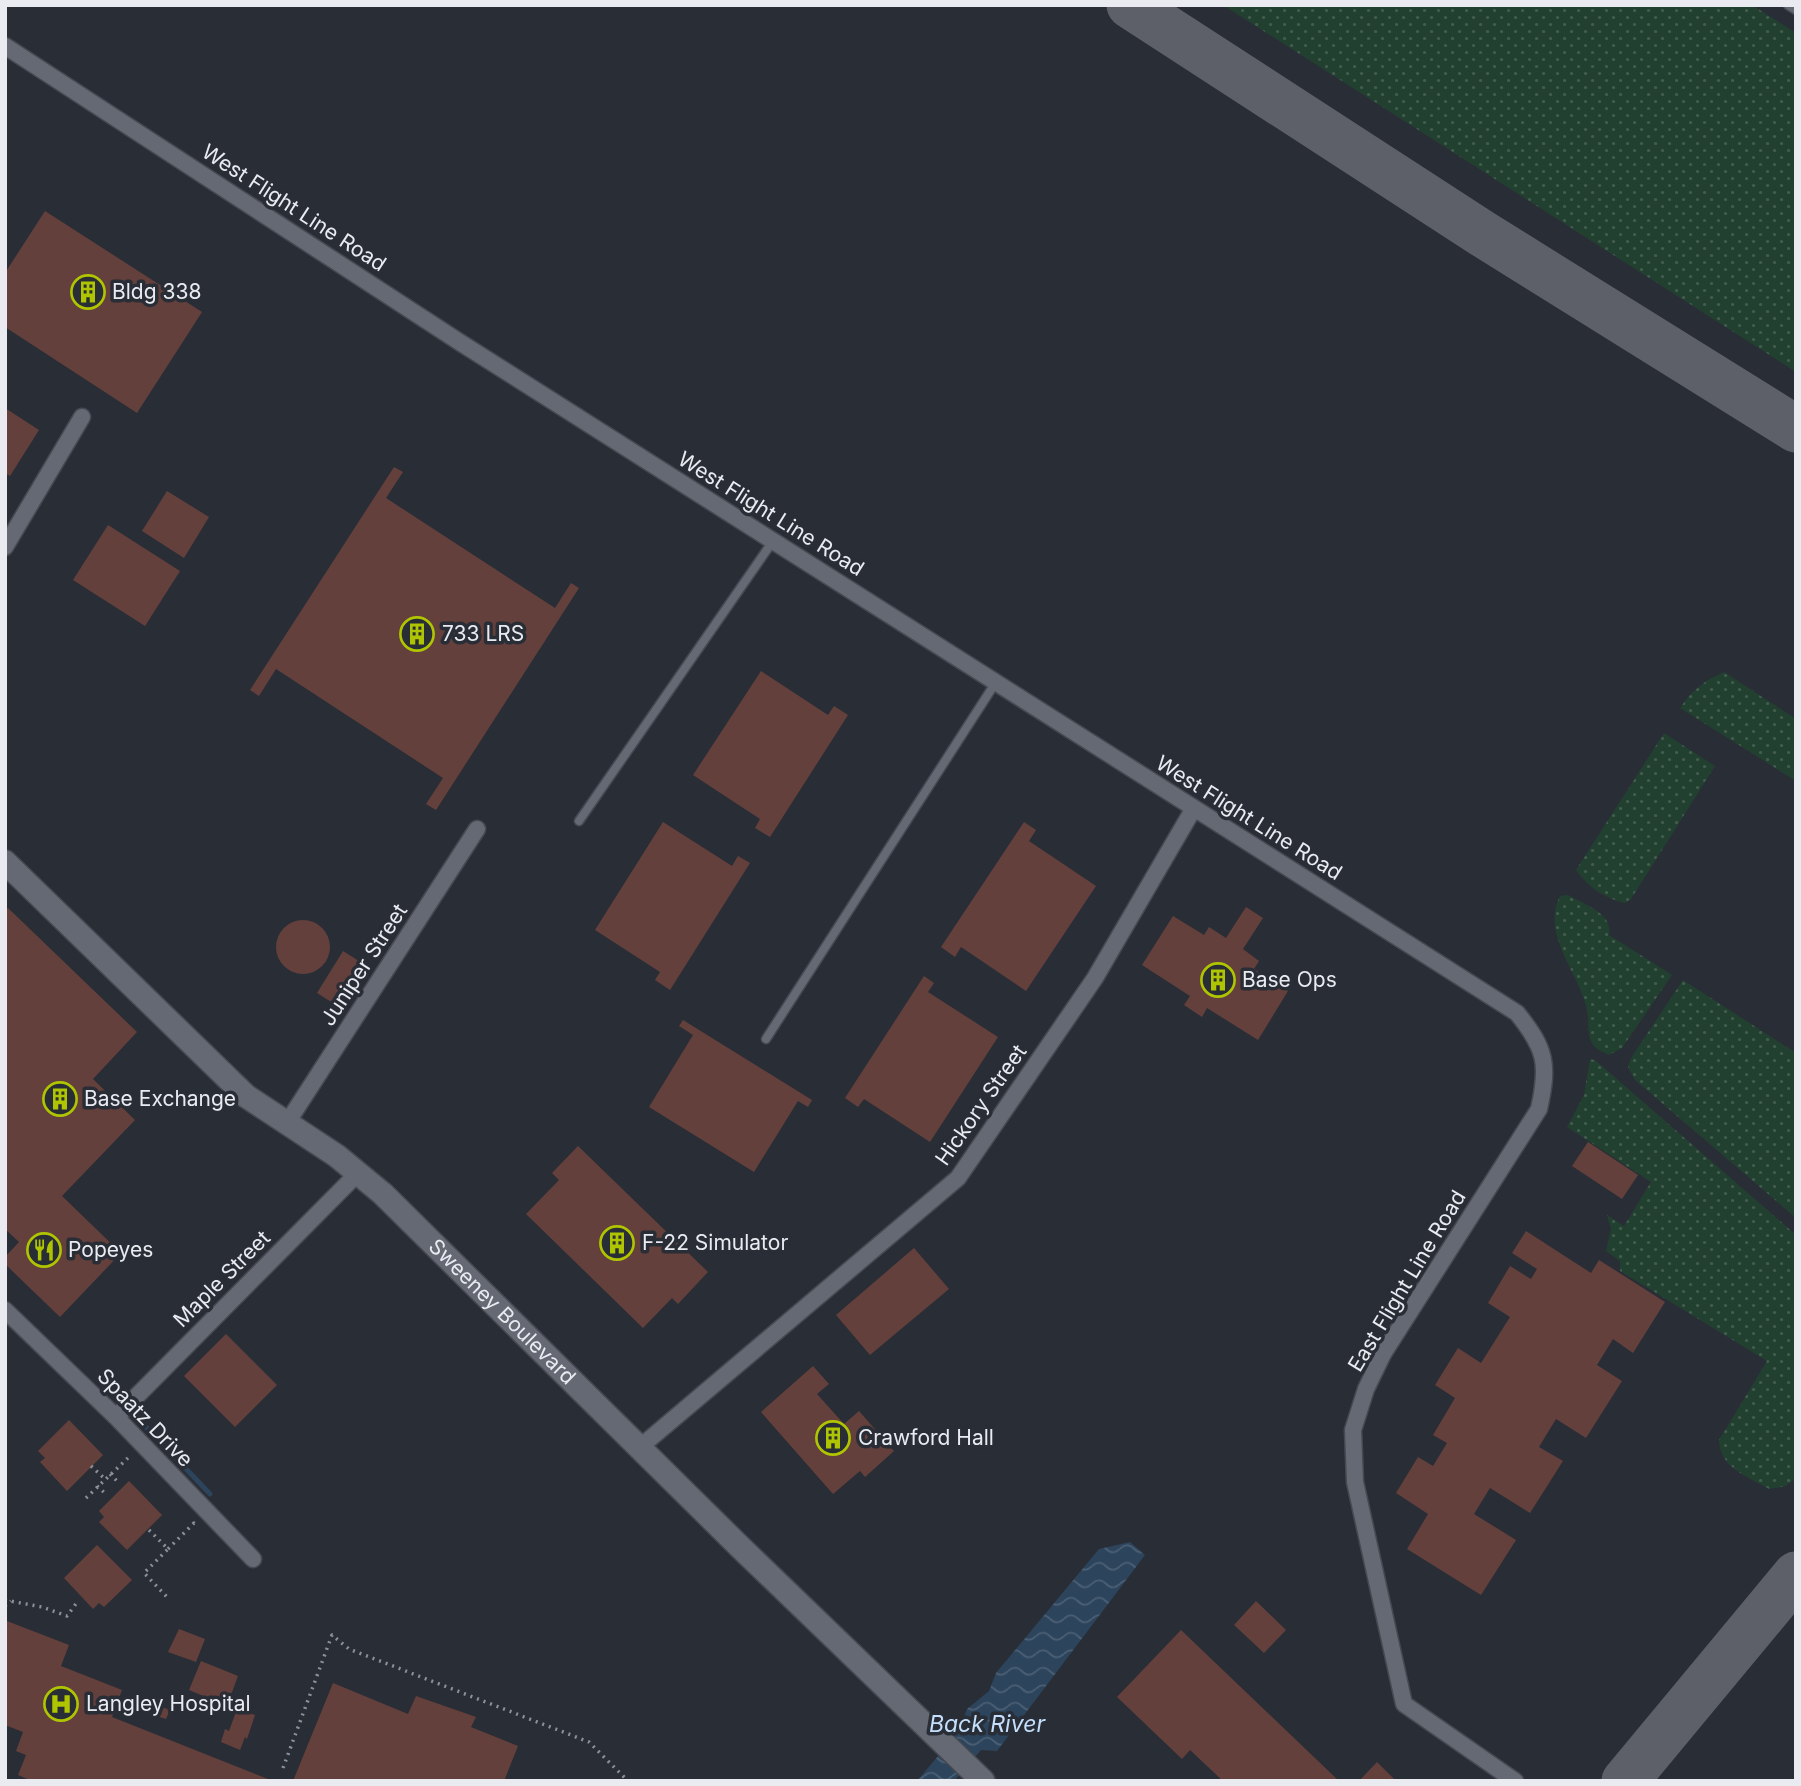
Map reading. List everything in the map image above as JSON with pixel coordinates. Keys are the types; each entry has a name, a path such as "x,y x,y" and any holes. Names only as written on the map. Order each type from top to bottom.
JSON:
{"main road":[{"name":"Sweeney Boulevard","path":"5,862 230,1082 246,1096 359,1172 978,1776"}],"street":[{"name":"West Flight Line Road","path":"5,46 461,343 1517,1013"},
{"path":"5,547 82,417"},
{"name":"Hickory Street","path":"639,1448 958,1178 1095,978 1194,808"},
{"name":"Juniper Street","path":"286,1123 477,829"},
{"name":"East Flight Line Road","path":"1515,1781 1404,1704 1355,1482 1353,1430 1366,1389 1383,1354 1539,1109 1545,1081 1543,1057 1535,1036 1517,1013"},
{"name":"Maple Street","path":"116,1417 359,1172"},
{"name":"Spaatz Drive","path":"5,1310 116,1417 253,1559"}],"lane":[{"path":"1788,5 1796,10"},
{"path":"579,821 773,541"},
{"path":"766,1039 996,682"}],"path":[{"path":"86,1498 134,1451"},
{"path":"91,1466 104,1479"},
{"path":"110,1474 119,1483"},
{"path":"97,1486 107,1495"},
{"path":"168,1598 144,1573 194,1523 202,1532"},
{"path":"149,1530 168,1549"},
{"path":"5,1600 42,1606 67,1616 78,1601"},
{"path":"5,1606 11,1601"},
{"path":"283,1768 332,1635 349,1649 589,1742 628,1781"}],"green space":[{"path":"1223,5 1752,5 1796,33 1796,372"},
{"path":"1724,672 1796,719 1796,781 1680,708 1699,687"},
{"path":"1664,733 1715,766 1631,899 1625,903 1597,891 1576,870"},
{"path":"1568,895 1602,915 1607,921 1609,935 1672,975 1622,1048 1609,1055 1597,1049 1590,1039 1583,996 1558,939 1555,910 1560,896"},
{"path":"1683,980 1796,1053 1796,1218 1635,1080 1628,1067 1631,1058"},
{"path":"1590,1059 1595,1060 1796,1235 1796,1478 1786,1486 1769,1489 1752,1480 1729,1464 1720,1449 1719,1440 1767,1361 1620,1271 1620,1261 1606,1251 1611,1229 1607,1215 1624,1226 1651,1182 1567,1127 1584,1095"}],"water":[{"name":"Back River","path":"1130,1542 1145,1555 997,1751 981,1750 954,1781 917,1781 959,1731 967,1709 989,1691 996,1673 1099,1549"}],"building":[{"name":"Bldg 338","path":"45,211 202,312 137,413 5,327 5,273"},
{"path":"5,408 39,430 10,476 5,473"},
{"name":"733 LRS","path":"394,467 403,472 386,498 555,608 571,583 579,588 436,810 426,804 443,778 276,669 259,696 250,690"},
{"path":"167,491 209,517 184,558 142,531"},
{"path":"108,525 180,571 145,626 73,580"},
{"path":"761,671 828,715 834,706 848,715 770,837 755,828 760,819 693,775"},
{"path":"663,822 732,866 738,856 750,863 670,990 655,980 660,972 595,930"},
{"path":"1024,822 1036,830 1029,841 1096,886 1026,991 961,947 955,957 941,947"},
{"name":"Base Ops","path":"1246,907 1263,918 1243,949 1259,961 1254,969 1288,991 1258,1040 1207,1008 1202,1017 1184,1005 1190,996 1142,965 1173,916 1204,935 1209,927 1226,938"},
{"name":"Base Exchange","path":"8,908 137,1032 93,1079 135,1120 62,1196 121,1253 60,1317 5,1264 5,1257 19,1242 5,1229 5,911"},
{"path":"303,920 322,928 330,947 322,966 303,974 284,966 276,947 284,928"},
{"path":"343,951 362,963 336,1005 317,993"},
{"path":"924,976 934,983 928,992 998,1037 930,1142 864,1099 858,1107 845,1098"},
{"path":"683,1020 812,1100 808,1107 798,1101 754,1172 649,1107 693,1035 679,1026"},
{"path":"1588,1142 1638,1175 1622,1199 1572,1166"},
{"name":"F-22 Simulator","path":"578,1146 708,1272 678,1304 672,1298 643,1328 526,1214 559,1180 552,1173"},
{"path":"1526,1231 1591,1273 1599,1260 1665,1302 1633,1353 1613,1339 1597,1365 1622,1381 1586,1438 1556,1419 1539,1447 1563,1461 1530,1513 1490,1488 1474,1514 1516,1540 1481,1595 1407,1549 1428,1514 1396,1493 1418,1457 1433,1466 1447,1443 1433,1435 1455,1398 1435,1385 1458,1348 1481,1363 1510,1317 1488,1303 1510,1266 1531,1279 1537,1269 1512,1253"},
{"path":"914,1248 949,1289 870,1355 836,1315"},
{"path":"226,1334 277,1385 235,1427 184,1376"},
{"name":"Crawford Hall","path":"813,1366 829,1384 817,1394 844,1424 859,1411 894,1451 865,1477 860,1471 833,1494 761,1412"},
{"path":"69,1420 103,1455 67,1491 40,1462 45,1458 38,1451"},
{"path":"129,1481 162,1515 127,1550 99,1522 104,1517 99,1511"},
{"path":"97,1545 132,1580 104,1607 99,1603 93,1609 64,1578"},
{"path":"1256,1601 1286,1630 1264,1653 1234,1625"},
{"name":"Langley Hospital","path":"7,1621 69,1645 61,1666 122,1690 112,1717 273,1781 32,1781 18,1775 26,1755 16,1751 23,1732 5,1725"},
{"path":"179,1629 205,1639 196,1662 168,1652"},
{"path":"1181,1630 1339,1781 1223,1781 1190,1750 1182,1759 1117,1697"},
{"path":"201,1661 238,1676 227,1706 189,1690"},
{"path":"333,1683 408,1714 416,1696 476,1717 471,1727 518,1746 504,1781 293,1781"},
{"path":"154,1704 170,1710 166,1719 150,1714"},
{"path":"237,1709 255,1715 247,1739 245,1737 240,1750 221,1742 225,1729 229,1731"},
{"path":"1377,1762 1396,1781 1359,1781"}],"waterway":[{"path":"145,1426 210,1494"}],"taxiway":[{"path":"1130,5 1483,234 1796,429"},
{"path":"1625,1781 1796,1575"}],"place":[{"name":"Bldg 338","path":"88,292"},
{"name":"733 LRS","path":"417,634"},
{"name":"Base Ops","path":"1218,980"},
{"name":"Base Exchange","path":"60,1099"},
{"name":"F-22 Simulator","path":"617,1243"},
{"name":"Popeyes","path":"44,1250"},
{"name":"Crawford Hall","path":"833,1438"},
{"name":"Langley Hospital","path":"61,1704"}]}
